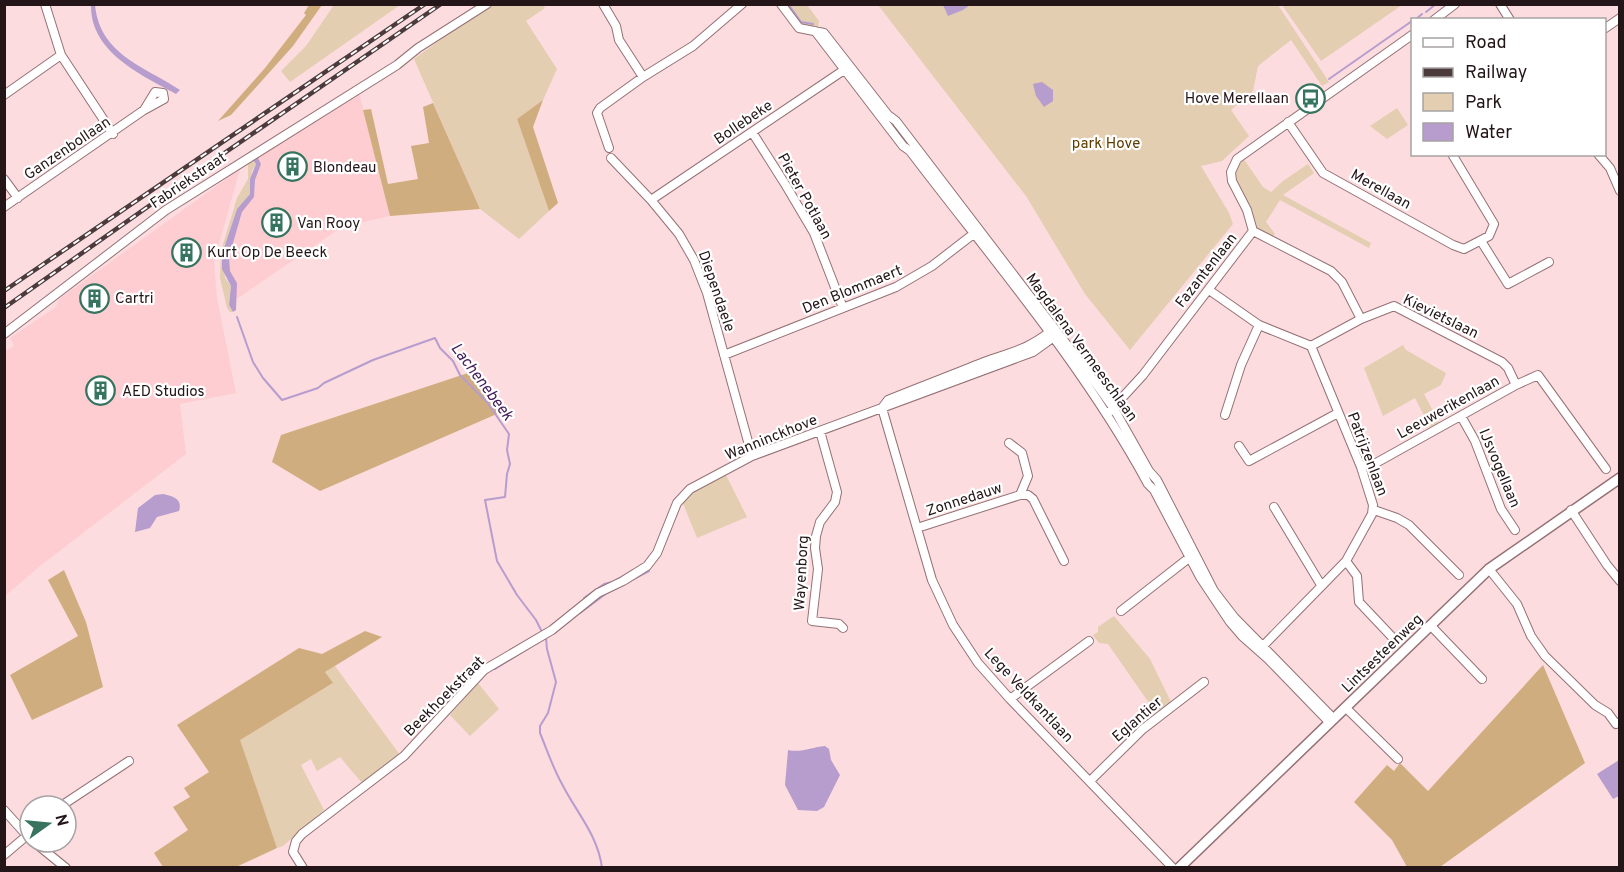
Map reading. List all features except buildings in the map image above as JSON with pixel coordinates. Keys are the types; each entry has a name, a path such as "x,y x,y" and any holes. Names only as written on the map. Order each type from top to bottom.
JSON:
{"street":[{"path":"45,4 61,55 112,134"},
{"name":"Fabriekstraat","path":"4,334 166,210 397,65 418,48 488,4"},
{"path":"603,4 616,26 619,40 643,77"},
{"path":"609,148 598,118 598,111 643,77 693,46 742,4"},
{"name":"Magdalena Vermeeschlaan","path":"781,4 799,27 824,33 847,68 1054,333 1111,411 1157,480 1192,555 1221,600 1261,648 1332,721"},
{"path":"1437,18 1455,4"},
{"path":"1500,4 1509,18"},
{"path":"1606,28 1620,18"},
{"name":"Fazantenlaan","path":"1111,411 1143,375 1253,231 1250,215 1232,181 1232,169 1237,159 1248,149 1411,36"},
{"path":"4,95 61,55"},
{"name":"Bollebeke","path":"651,200 847,68"},
{"name":"Ganzenbollaan","path":"4,207 144,111"},
{"name":"Merellaan","path":"1288,122 1323,173 1457,246 1464,249 1481,241"},
{"name":"Pieter Potlaan","path":"752,132 814,233 843,308"},
{"path":"1453,156 1494,224 1492,232 1481,241 1508,284 1549,262"},
{"path":"1600,156 1610,168 1620,191"},
{"name":"Diependaele","path":"611,158 651,200 679,234 694,260 707,293 752,456"},
{"path":"4,179 18,198"},
{"path":"1253,231 1331,271 1342,282 1360,319"},
{"name":"Den Blommaert","path":"724,355 910,280 976,232"},
{"path":"1209,290 1258,324 1311,346"},
{"name":"Kievietslaan","path":"1311,346 1360,319 1394,306 1502,362 1508,368 1516,385"},
{"path":"1225,415 1241,365 1258,324"},
{"name":"Wanninckhove","path":"677,503 690,489 752,456 1034,352 1054,333"},
{"name":"Patrijzenlaan","path":"1261,648 1346,561 1374,510 1360,467 1311,346"},
{"name":"Leeuwerikenlaan","path":"1360,467 1376,463 1538,375 1606,469"},
{"name":"Lege Veldkantlaan","path":"882,408 932,580 953,625 978,663 1010,699 1173,867"},
{"path":"1239,446 1248,461 1338,413"},
{"name":"IJsvogellaan","path":"1461,416 1475,441 1501,509 1515,531"},
{"name":"Wayenborg","path":"820,431 837,492 835,502 820,522 816,536 818,569 812,621 839,624 843,628"},
{"name":"Zonnedauw","path":"1009,443 1022,453 1028,476 1020,495"},
{"name":"Lintsesteenweg","path":"1179,867 1489,570 1620,478"},
{"name":"Zonnedauw","path":"917,528 1020,495 1028,495 1034,499 1064,561"},
{"name":"Beekhoekstraat","path":"303,867 293,852 296,841 302,834 404,756 484,670 552,630 598,594 647,566 657,553 677,503"},
{"path":"1274,507 1321,585"},
{"path":"1374,510 1409,525 1459,575"},
{"path":"1572,510 1607,565 1620,581"},
{"path":"1121,611 1192,555"},
{"path":"1346,561 1357,576 1359,602 1394,638"},
{"path":"1489,570 1517,604 1531,636 1545,656 1616,724 1620,722"},
{"path":"1432,627 1482,679"},
{"path":"1010,699 1089,641"},
{"name":"Eglantier","path":"1091,780 1143,729 1204,682"},
{"path":"1346,708 1398,759"},
{"path":"78,795 129,761"},
{"path":"4,810 18,825"},
{"path":"4,855 18,844"},
{"path":"49,854 66,867"}],"shaded area":[{"path":"309,5 322,5 293,46 231,115 218,121 265,68 306,15 304,13"},
{"path":"359,92 390,216 342,227 235,300 237,283 230,271 229,257 242,212 254,197 255,180 261,164 255,153"},
{"path":"543,100 533,127 558,203 549,211 517,119"},
{"path":"433,103 480,209 390,216 363,110 371,109 388,184 418,179 411,146 429,143 423,107"},
{"path":"240,169 214,262 217,298 236,393 180,404 186,454 40,566 5,596 4,352 14,346 10,338 56,307 59,299"},
{"path":"468,373 499,413 320,491 272,462 281,435"},
{"path":"64,570 86,622 103,687 32,720 10,675 78,636 48,580"},
{"path":"365,631 382,637 325,672 333,683 240,740 277,848 236,867 163,867 154,853 188,830 173,807 190,797 184,788 209,772 177,725 299,648 322,654"},
{"path":"1543,665 1585,763 1440,867 1407,867 1392,840 1354,802 1387,765 1394,771 1400,763 1428,791"}],"green space":[{"path":"334,5 400,5 290,82 281,71 306,46"},
{"path":"488,5 543,5 545,8 526,21 557,69 543,100 517,119 549,211 519,239 480,209 414,59"},
{"path":"785,5 807,5 819,21 818,29 801,24"},
{"name":"park Hove","path":"878,5 1278,5 1329,82 1322,86 1291,40 1258,66 1253,91 1231,110 1249,136 1222,161 1201,166 1229,213 1233,224 1130,350 1085,294 1026,196"},
{"path":"1282,5 1402,5 1321,61"},
{"path":"1397,108 1408,125 1387,139 1370,126"},
{"path":"1243,158 1263,187 1271,192 1308,164 1314,173 1283,195 1371,243 1369,248 1280,200 1266,222 1275,234 1273,236 1256,227 1250,207 1235,178 1238,164"},
{"path":"253,160 256,164 252,171 250,194 237,209 222,254 225,278 231,286 229,305 233,312 230,312 220,278 221,251 237,198 248,179 248,163"},
{"path":"1403,345 1406,350 1446,373 1441,385 1424,394 1439,422 1430,427 1415,398 1383,416 1364,368"},
{"path":"725,473 747,517 697,538 682,501 698,488"},
{"path":"1114,616 1150,659 1171,702 1156,713 1108,644 1099,643 1093,635 1098,632 1098,627"},
{"path":"335,666 400,755 362,783 340,757 317,771 311,759 301,765 324,810 283,846 277,848 239,740 332,684 325,672"},
{"path":"478,683 499,709 470,736 450,715"}],"water":[{"path":"91,5 95,5 105,36 115,48 139,66 180,90 176,94 133,70 108,49 93,22"},
{"path":"943,5 970,5 948,16"},
{"path":"1042,82 1053,90 1053,101 1044,107 1036,96 1033,84"},
{"path":"257,156 261,164 255,180 254,197 242,212 229,257 230,271 237,283 236,310 233,312 229,305 231,286 222,269 222,254 237,209 250,194 250,179 256,164 253,160"},
{"path":"163,494 174,497 178,501 179,511 157,517 150,528 135,532 138,508 155,495"},
{"path":"825,746 829,749 831,760 840,775 824,807 817,811 798,810 785,785 788,750"},
{"path":"1619,760 1619,796 1613,799 1597,774"}],"waterway":[{"path":"788,4 801,22 813,24"},
{"path":"1426,12 1436,4"},
{"path":"1417,18 1422,14"},
{"path":"1329,79 1411,22"},
{"path":"895,130 900,132 911,147"},
{"name":"Lachenebeek","path":"237,317 253,362 282,400 318,388 373,360 435,338 440,348 453,361 460,375 487,402 509,434 507,450 510,464 505,497 485,500 497,561 542,632"},
{"path":"1148,476 1156,486"},
{"path":"584,598 604,584 613,582 633,570"},
{"path":"580,613 607,593 649,571"},
{"path":"495,669 551,634"},
{"path":"546,638 556,682 548,713 540,726 540,733 559,778 591,834 602,868"}],"railway":[{"path":"4,291 425,4"},
{"path":"4,308 441,4"}],"place":[{"name":"Hove Merellaan","path":"1310,98"},
{"name":"Blondeau","path":"292,167"},
{"name":"Van Rooy","path":"276,223"},
{"name":"Kurt Op De Beeck","path":"186,252"},
{"name":"Cartri","path":"94,298"},
{"name":"AED Studios","path":"101,391"}]}
